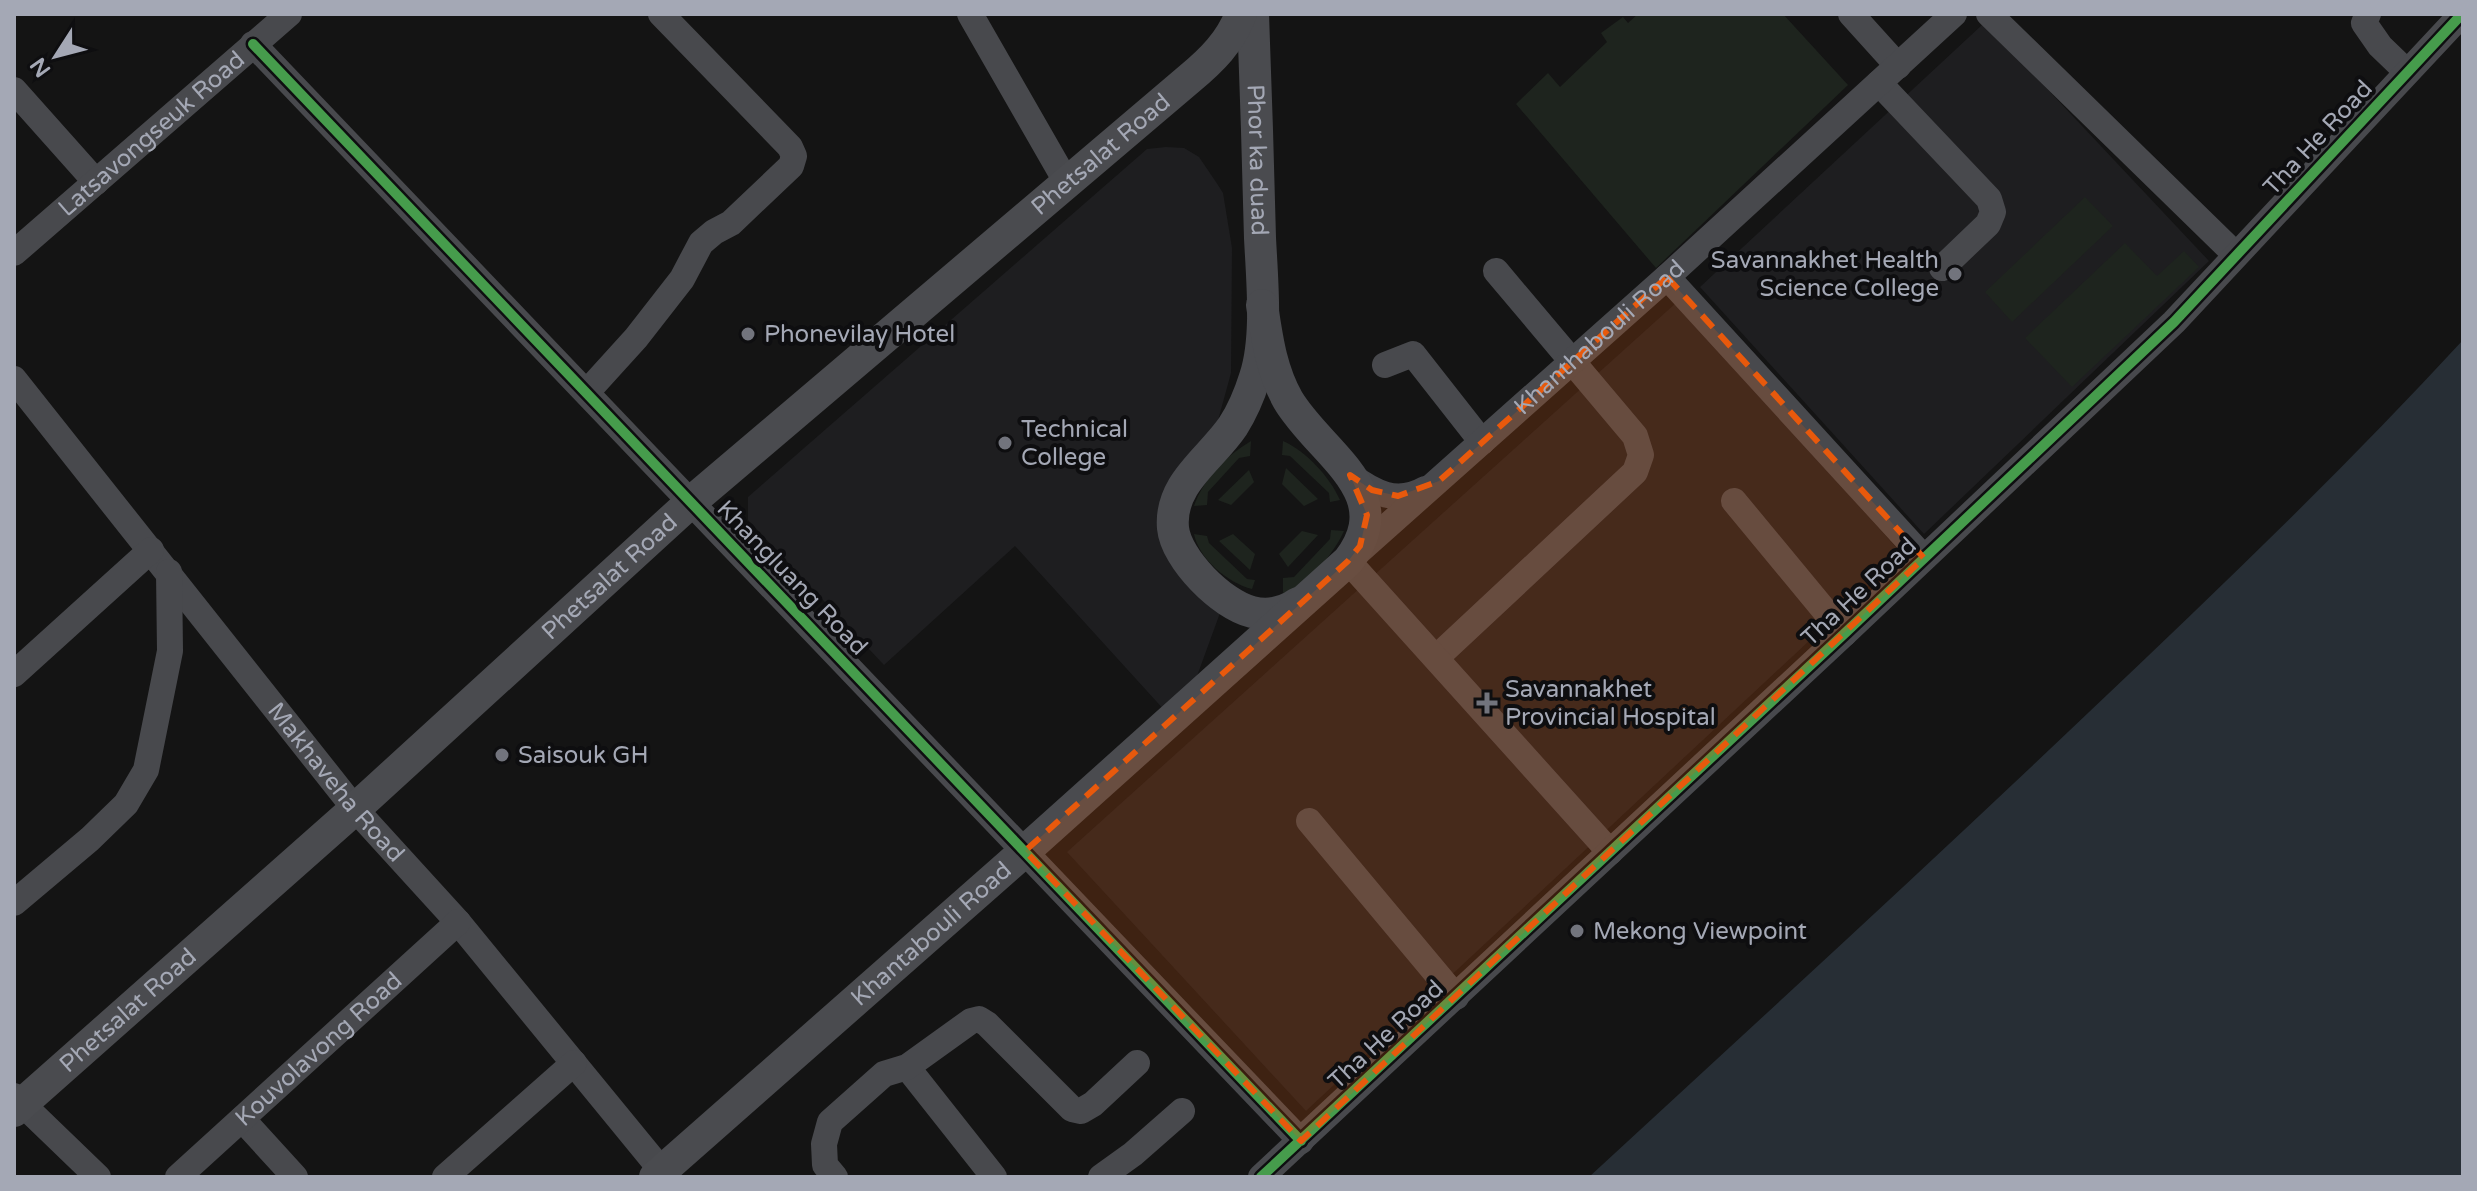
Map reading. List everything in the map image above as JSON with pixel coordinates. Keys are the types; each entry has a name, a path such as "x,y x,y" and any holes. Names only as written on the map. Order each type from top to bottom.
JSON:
{"main road":[{"name":"Phetsalat Road","path":"17,1104 355,809 691,502 1215,57 1234,34 1241,14"},
{"name":"Phor ka duad","path":"1253,14 1262,305"},
{"path":"1189,79 1216,72 1229,74 1248,89 1257,115"},
{"path":"1262,305 1270,353 1289,402 1361,490 1367,515 1366,528 1360,546 1348,561"},
{"path":"1262,305 1256,374 1248,395 1232,427 1181,491 1174,509 1173,528 1178,547 1188,564 1236,606 1254,613 1273,613 1291,608 1308,597"},
{"name":"Khantabouli Road","path":"661,1175 1348,561"}],"street":[{"path":"587,392 673,291 701,243 731,223 782,176 791,166 794,156 790,147 661,14"},
{"path":"970,14 1067,183"},
{"path":"1851,14 1888,74 1989,199 1993,212 1988,224 1942,268"},
{"name":"Khanthabouli Road","path":"1348,561 1667,277 1954,14"},
{"path":"1989,14 2236,255"},
{"path":"2368,14 2364,23 2380,46 2407,72"},
{"name":"Tha He Road","path":"1261,1177 2174,322 2462,14"},
{"name":"Latsavongseuk Road","path":"14,253 284,16"},
{"name":"Khangluang Road","path":"253,44 1301,1141"},
{"path":"14,90 96,182"},
{"path":"14,243 40,230"},
{"path":"1437,657 1635,472 1641,455 1635,436 1496,271"},
{"path":"1667,277 1924,558"},
{"path":"1385,365 1413,354 1482,442"},
{"name":"Makhaveha Road","path":"14,379 355,809 458,922 661,1175"},
{"path":"1350,475 1372,490 1398,496 1412,496 1439,481"},
{"path":"1734,501 1844,634"},
{"path":"14,674 151,550"},
{"path":"1348,561 1610,852"},
{"path":"14,903 126,804 146,770 170,651 169,572"},
{"path":"1309,821 1456,997"},
{"name":"Kouvolavong Road","path":"178,1177 458,922"},
{"path":"835,1177 825,1165 824,1144 830,1122 884,1074 907,1067 971,1021 979,1019 987,1024 1072,1109 1081,1111 1093,1104 1137,1063"},
{"path":"445,1177 574,1063"},
{"path":"907,1067 994,1177"},
{"path":"17,1104 98,1177"},
{"path":"1101,1177 1182,1111"},
{"path":"242,1119 295,1177"}],"highlighted area":[{"path":"1667,277 1924,558 1301,1141 1025,851 1348,561 1360,546 1367,515 1350,475 1372,490 1398,496 1439,481"}],"shaded area":[{"path":"1638,14 1783,14 1848,85 1656,268 1516,104 1548,73 1560,87 1607,42 1601,33 1623,17 1628,23"},
{"name":"Savannakhet Health Science College","path":"1982,25 1989,27 2209,261 1924,534 1700,287"},
{"name":"Technical College","path":"1184,148 1199,157 1216,182 1223,193 1232,248 1231,373 1217,424 1170,482 1220,613 1193,687 1166,712 1015,546 884,665 748,520 748,497 1147,149"},
{"path":"2085,197 2113,226 2012,322 1985,292"},
{"path":"2125,243 2157,276 2184,251 2199,267 2072,387 2025,338"},
{"name":"Savannakhet Provincial Hospital","path":"1677,302 1902,554 1306,1111 1067,852"},
{"path":"2463,340 2463,1177 1589,1177 2184,622 2325,483"},
{"path":"1251,441 1250,456 1239,458 1208,492 1207,505 1194,506 1217,469"},
{"path":"1283,441 1316,466 1340,500 1330,502 1329,493 1290,456 1282,455"},
{"path":"1286,468 1318,499 1304,506 1282,484"},
{"path":"1249,470 1254,482 1231,505 1218,500"},
{"path":"1331,530 1344,531 1327,559 1301,584 1283,593 1283,578 1294,577 1330,539"},
{"path":"1302,531 1318,535 1288,567 1279,554"},
{"path":"1194,534 1207,536 1209,543 1247,579 1255,580 1252,589 1216,569 1202,552"},
{"path":"1233,534 1255,554 1250,570 1219,541"}],"cycle path":[{"path":"1261,1177 2174,322 2462,14"},
{"path":"253,44 1301,1141"}],"place":[{"name":"Savannakhet Health Science College","path":"1955,274"},
{"name":"Phonevilay Hotel","path":"748,334"},
{"name":"Technical College","path":"1005,443"},
{"name":"Savannakhet Provincial Hospital","path":"1487,703"},
{"name":"Saisouk GH","path":"502,755"},
{"name":"Mekong Viewpoint","path":"1577,931"}]}
